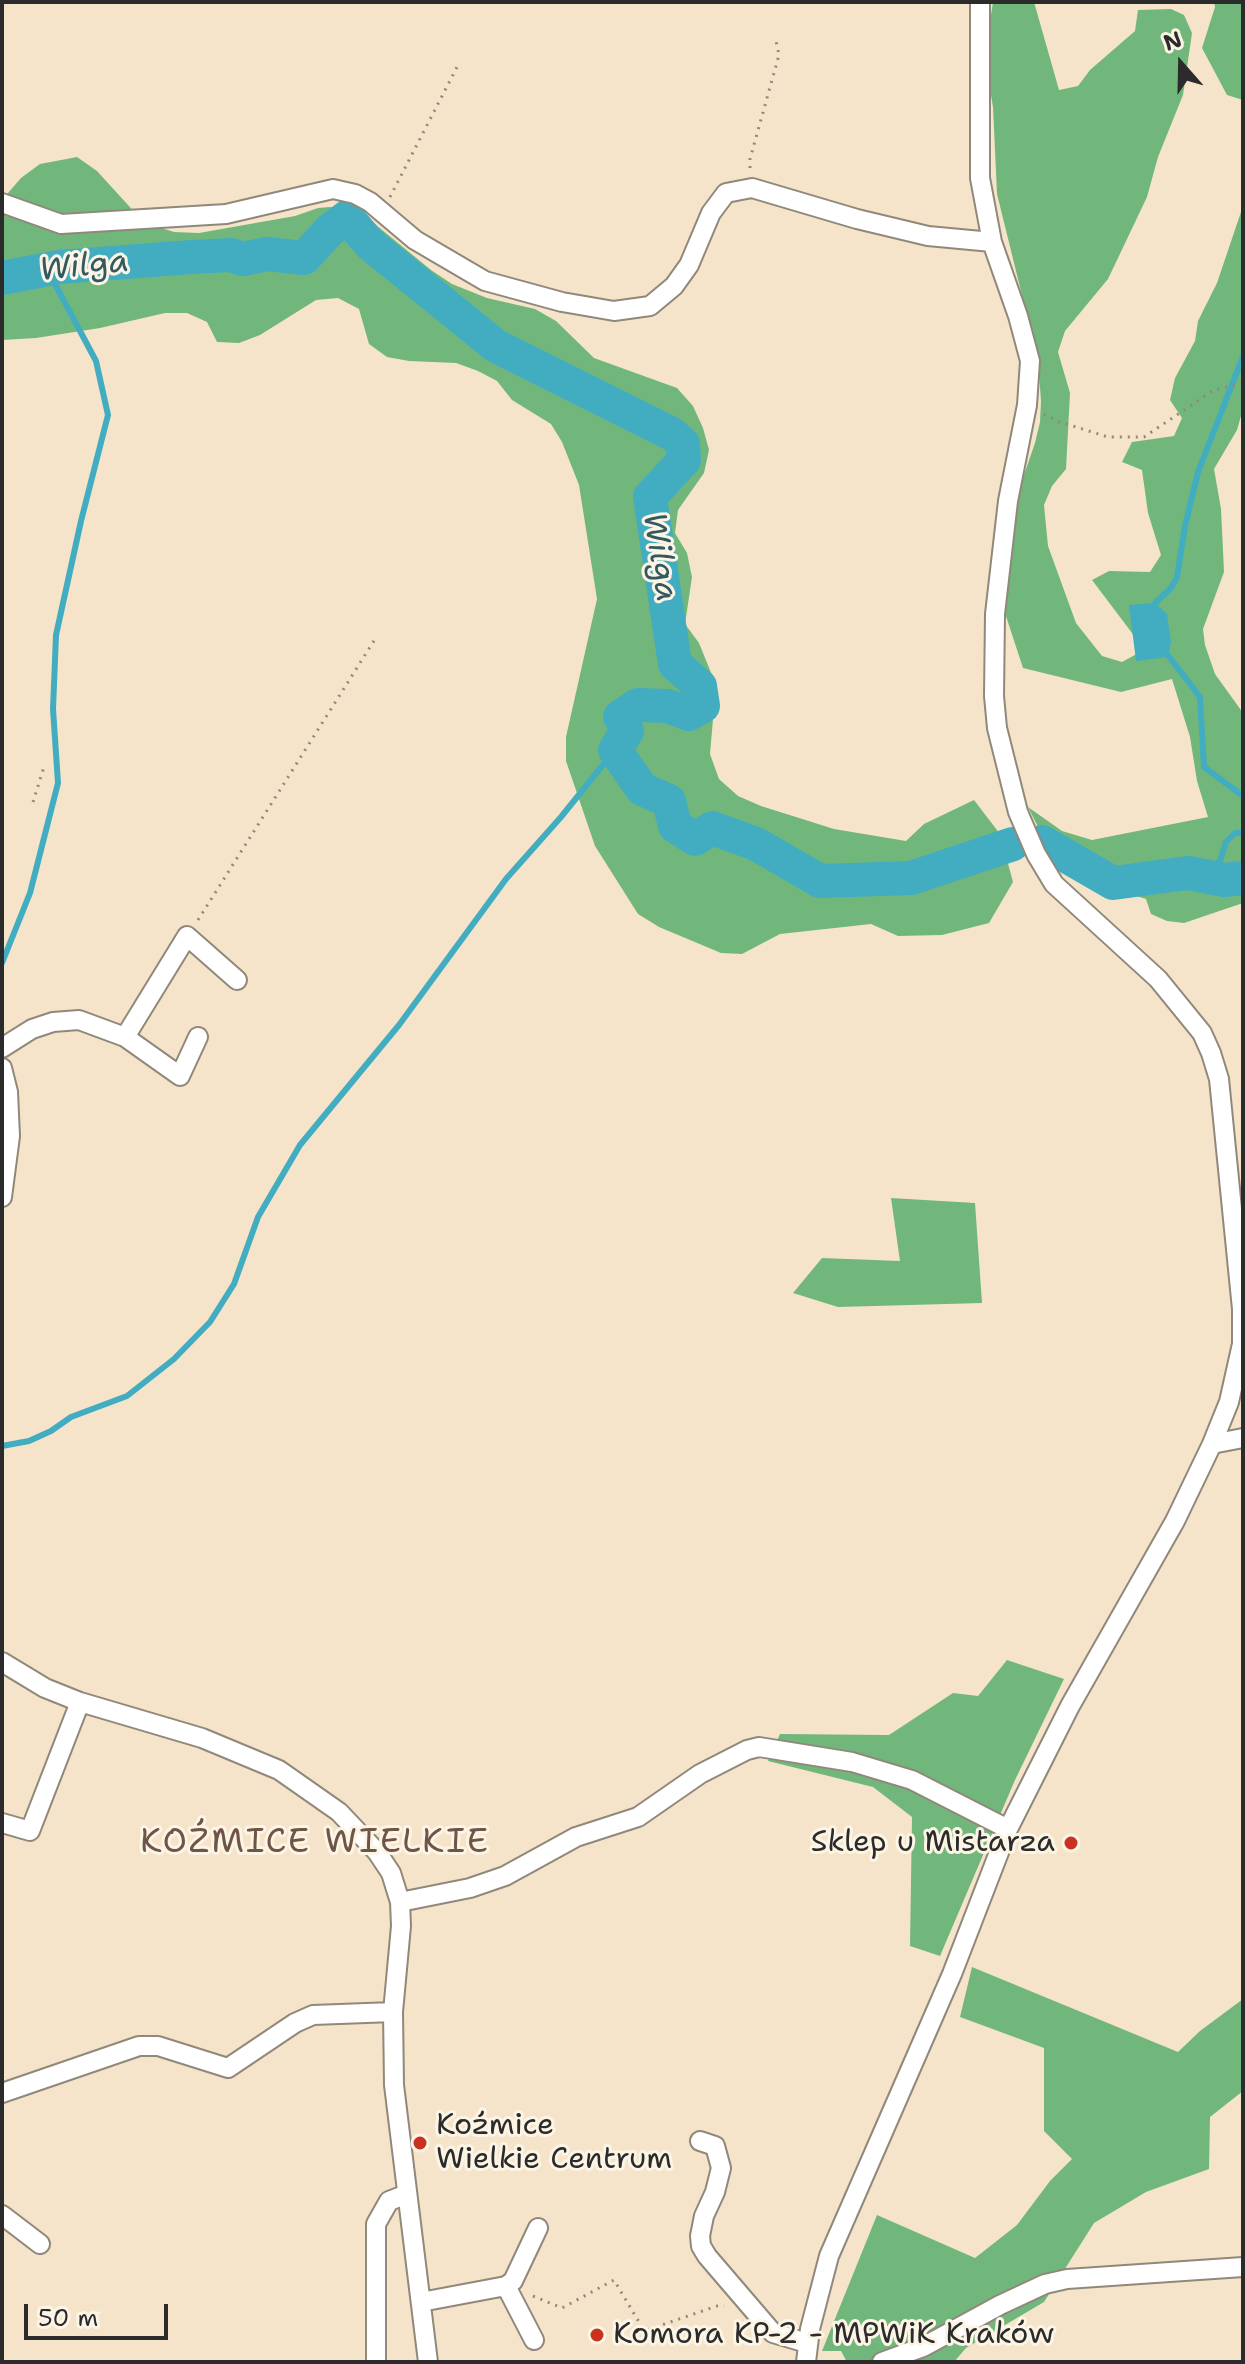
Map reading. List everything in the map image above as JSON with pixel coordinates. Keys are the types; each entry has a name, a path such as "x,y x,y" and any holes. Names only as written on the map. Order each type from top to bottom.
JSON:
{"street":[{"path":"806,2362 807,2343 829,2256 952,1974 1008,1829 1070,1706 1175,1521 1212,1444 1233,1389 1242,1344 1242,1309 1219,1079 1202,1033 1158,979 1054,884 1036,854 1018,812 997,728 994,696 995,614 1008,501 1027,405 1030,361 984,208 978,151 980,2"},
{"path":"2,203 61,224 226,214 333,189 355,194 383,211 415,240 485,281 562,302 614,311 650,306 674,286 689,265 711,213 726,193 752,188 928,236 992,242"},
{"path":"125,1037 187,936 237,980"},
{"path":"2,1048 32,1029 53,1022 79,1020 125,1037 180,1076 198,1037"},
{"path":"2,1068 8,1092 10,1136 2,1197"},
{"path":"1212,1444 1243,1438"},
{"path":"2,1662 32,1681 80,1702 202,1738 279,1770 339,1812 377,1852 391,1873 400,1902 401,1926 393,2012 394,2085 428,2362"},
{"path":"2,1823 30,1831 80,1702"},
{"path":"400,1902 470,1888 505,1876 576,1837 638,1817 700,1774 759,1747 852,1762 912,1780 1008,1829"},
{"path":"3,2092 139,2046 158,2046 228,2068 295,2023 313,2015 393,2012"},
{"path":"700,2141 715,2146 721,2168 704,2216 701,2246 773,2333 807,2343"},
{"path":"376,2362 376,2224 389,2201 407,2194"},
{"path":"2,2215 40,2244"},
{"path":"534,2340 510,2294 538,2228"},
{"path":"882,2362 923,2347 1045,2284 1067,2279 1243,2267"},
{"path":"421,2302 510,2294"}],"path":[{"path":"752,188 750,159 779,55 776,41"},
{"path":"383,211 457,67"},
{"path":"1027,405 1057,421 1108,437 1144,437 1214,390 1243,383"},
{"path":"187,936 377,636"},
{"path":"33,802 44,767"},
{"path":"510,2294 531,2296 562,2308 614,2280 642,2327 647,2330 720,2305 757,2316"}],"green space":[{"path":"993,2 1034,2 1059,90 1078,86 1090,70 1135,31 1138,10 1171,9 1184,15 1192,33 1183,95 1158,157 1147,197 1108,279 1065,331 1058,352 1070,393 1066,469 1052,486 1044,505 1048,546 1076,623 1102,656 1122,662 1142,651 1092,580 1109,571 1150,572 1161,555 1148,513 1142,470 1122,462 1132,442 1174,436 1182,418 1170,400 1175,378 1195,341 1198,321 1217,283 1243,206 1243,409 1237,430 1214,469 1221,509 1224,572 1203,629 1215,674 1243,713 1243,903 1184,923 1167,921 1151,914 1146,899 1130,894 1113,895 1081,881 1047,845 1028,807 1062,831 1092,840 1208,817 1197,781 1190,737 1172,679 1121,692 1023,668 1004,610 1014,504 1035,443 1041,401 1038,360 997,194 993,107 986,48"},
{"path":"1214,2 1243,2 1243,100 1227,95 1202,48"},
{"path":"77,157 97,171 139,217 149,224 174,232 199,233 295,216 318,208 330,207 365,216 452,284 487,298 535,309 556,321 594,358 677,388 693,406 709,450 704,473 678,510 675,533 687,553 692,577 685,624 699,643 716,685 710,754 719,779 738,796 761,806 834,829 906,841 924,824 974,800 1000,834 1013,882 989,923 942,935 898,936 871,924 780,934 742,954 721,953 659,927 638,914 595,846 566,761 566,737 597,599 579,485 562,442 551,424 512,400 497,381 478,371 456,363 387,357 369,344 359,309 338,298 316,300 260,335 239,343 217,342 207,322 187,313 165,313 100,328 2,340 2,200 21,178 40,164"},
{"path":"891,1198 975,1203 982,1303 838,1307 793,1293 822,1258 900,1261"},
{"path":"1007,1660 1064,1679 1015,1780 940,1956 910,1946 912,1817 873,1787 768,1761 780,1734 889,1735 953,1693 978,1696"},
{"path":"972,1967 1178,2052 1243,1999 1243,2091 1210,2117 1209,2169 1146,2192 1094,2223 1044,2302 966,2348 954,2362 847,2362 841,2351 822,2351 877,2215 975,2258 1017,2225 1050,2181 1072,2159 1044,2131 1044,2048 960,2017"}],"water":[{"path":"1155,603 1167,614 1171,642 1168,657 1136,661 1129,605"}],"waterway":[{"name":"Wilga","path":"2,278 59,267 192,257 231,255 243,259 267,254 304,258 347,217 370,244 496,346 672,434 683,444 684,460 650,497 675,664 700,686 703,706 689,714 668,706 638,705 620,717 627,731 615,750 642,789 669,801 675,826 695,839 712,828 756,844 820,881 911,878 1013,844"},
{"path":"2,963 30,893 58,783 53,709 56,635 108,415 96,361 47,269"},
{"path":"1155,610 1155,603 1171,588 1177,577 1198,472 1243,356"},
{"path":"1164,650 1200,697 1204,767 1243,796"},
{"path":"2,1446 29,1441 71,1417 127,1396 174,1359 210,1322 234,1284 258,1217 300,1145 399,1025 506,879 615,750"},
{"path":"1200,874 1220,861 1226,842 1235,833 1243,833"},
{"name":"Wilga","path":"1042,842 1113,883 1188,873 1224,880 1243,878"}],"place":[{"name":"Sklep u Mistarza","path":"1071,1843"},
{"name":"Koźmice Wielkie Centrum","path":"420,2143"},
{"name":"Komora KP-2 - MPWiK Kraków","path":"597,2335"}],"district":[{"name":"KOŹMICE WIELKIE","path":"315,1843"}]}
